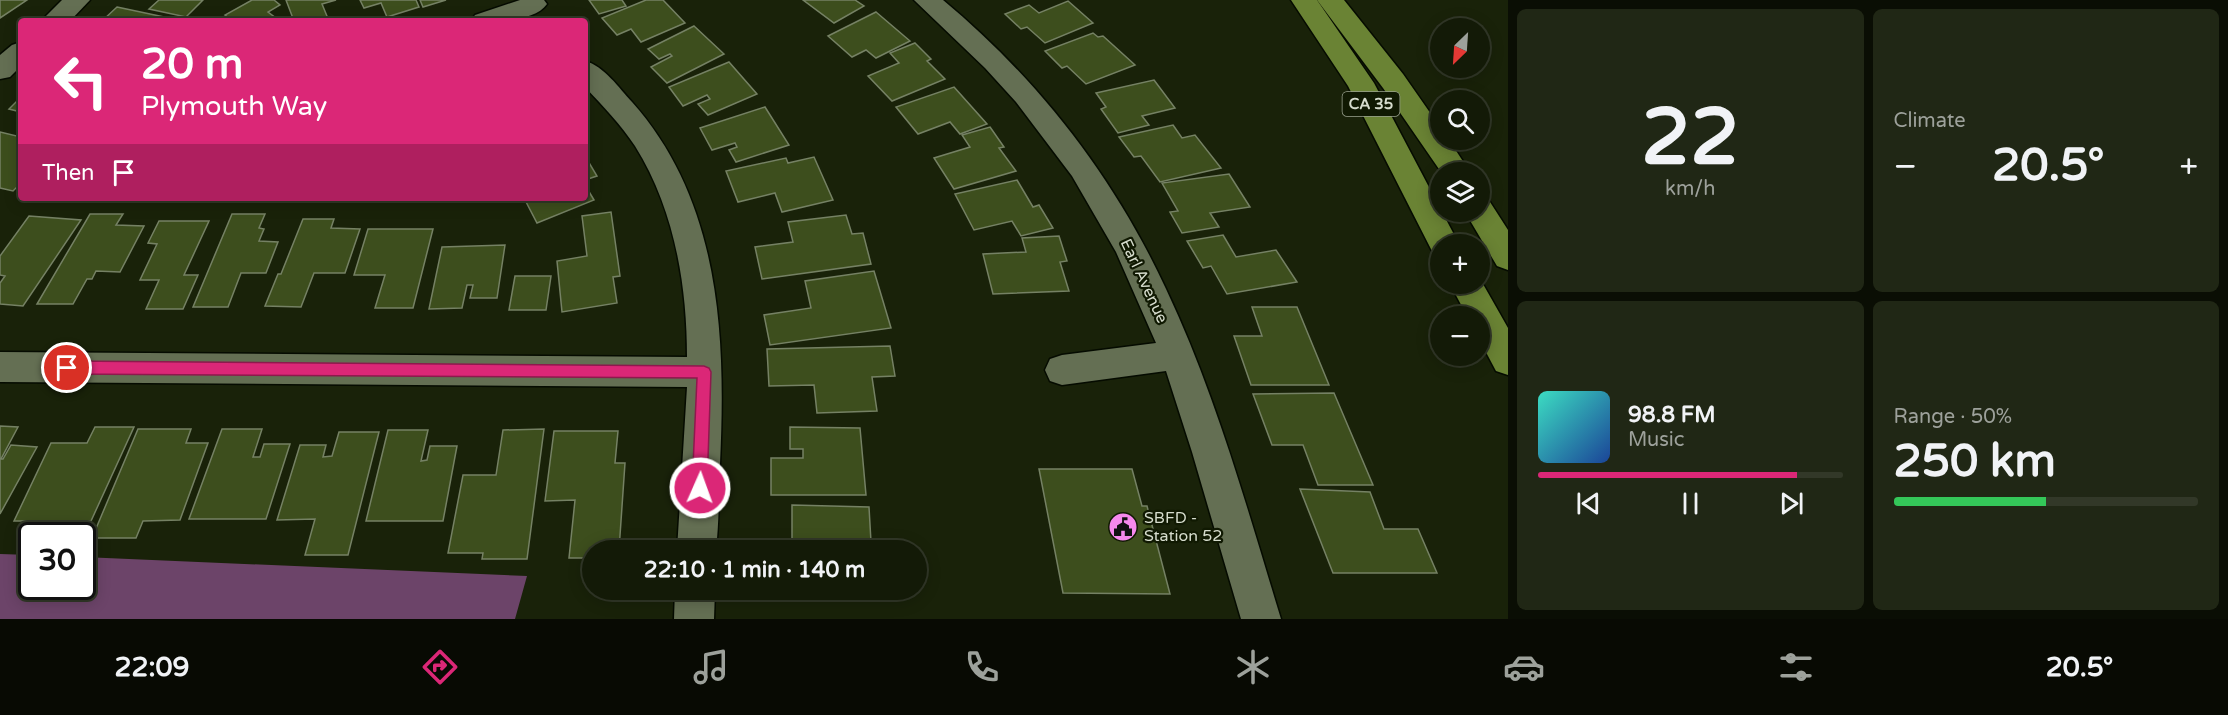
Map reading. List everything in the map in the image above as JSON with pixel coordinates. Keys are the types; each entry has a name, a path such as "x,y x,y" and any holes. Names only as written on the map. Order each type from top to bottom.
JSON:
{"main road":[{"name":"CA 35","path":"1304,0 1360,83 1439,234"},
{"name":"CA 35","path":"1330,0 1393,81 1449,162"},
{"path":"1486,222 1508,257"},
{"path":"1472,294 1508,360"}],"street":[{"path":"57,18 77,0"},
{"name":"Earl Avenue","path":"927,0 971,38 1013,80 1049,124 1103,201 1135,258 1176,355 1200,421 1261,619"},
{"path":"496,18 537,8"},
{"path":"0,70 18,54"},
{"path":"588,73 617,103 648,143 679,204 693,250 702,296 704,372 697,540"},
{"path":"1062,370 1176,355"},
{"path":"0,367 704,372"},
{"path":"694,619 695,600"}],"shaded area":[{"path":"0,554 18,555 18,600 96,600 96,558 527,576 515,619 0,619"}],"building":[{"path":"0,0 27,0 0,18"},
{"path":"159,0 203,0 186,17 149,9"},
{"path":"252,0 274,0 280,5 268,12 276,18 229,18 225,15"},
{"path":"286,0 336,0 322,4 328,18 293,18"},
{"path":"360,0 416,0 419,7 387,17 381,3 364,8"},
{"path":"420,0 446,0 423,7"},
{"path":"589,0 622,0 626,6 599,14"},
{"path":"646,0 663,0 685,23 641,42 631,29 617,35 602,18"},
{"path":"803,0 855,0 864,6 834,23"},
{"path":"1068,1 1093,23 1045,43 1027,27 1021,29 1005,14 1029,5 1039,13"},
{"path":"117,7 169,18 105,18"},
{"path":"876,12 910,41 876,58 866,50 852,57 828,36"},
{"path":"694,26 724,54 667,83 651,67 672,56 670,54 659,59 648,49"},
{"path":"1093,33 1098,37 1103,36 1135,65 1086,84 1067,66 1062,68 1045,51"},
{"path":"915,43 931,59 927,61 945,79 892,101 868,76 899,63 890,53"},
{"path":"729,62 757,94 708,115 698,104 710,99 707,95 683,106 669,87"},
{"path":"1154,80 1175,108 1142,116 1149,125 1118,133 1101,109 1106,107 1096,93"},
{"path":"954,87 987,124 960,134 950,122 918,134 896,107"},
{"path":"18,100 18,111 9,109"},
{"path":"765,107 789,145 736,162 729,150 737,147 735,143 712,150 700,128"},
{"path":"1173,125 1182,138 1195,135 1221,168 1160,182 1141,156 1134,157 1119,137"},
{"path":"990,127 1004,147 999,148 1016,171 954,189 934,158 970,147 962,135"},
{"path":"0,132 18,136 18,186 13,191 0,188"},
{"path":"814,157 833,200 782,212 775,193 738,202 726,171 786,158 788,163"},
{"path":"588,161 597,176 588,179"},
{"path":"1229,174 1250,207 1210,213 1219,227 1182,233 1170,212 1178,211 1162,183"},
{"path":"1017,180 1033,207 1039,205 1053,228 1021,236 1012,221 974,230 955,194"},
{"path":"588,190 594,200 537,223 526,201 588,201"},
{"path":"611,212 620,276 613,277 617,303 562,312 557,261 587,256 582,216"},
{"path":"90,214 123,214 116,225 144,226 120,272 96,271 92,279 87,279 73,304 37,304"},
{"path":"232,214 265,214 259,228 264,229 259,241 278,242 266,273 241,273 228,307 193,307"},
{"path":"846,215 852,234 863,233 871,264 762,279 755,247 793,242 788,222"},
{"path":"29,216 81,220 23,306 0,304 0,283 5,276 0,275 0,256"},
{"path":"303,219 334,219 331,228 360,229 345,273 314,273 301,307 265,306 278,274 281,274"},
{"path":"159,221 209,221 184,275 198,275 183,309 146,309 159,280 140,280 157,244 148,243"},
{"path":"368,229 433,229 413,308 375,308 385,275 354,275"},
{"path":"1223,235 1236,257 1276,250 1297,282 1227,294 1211,266 1203,268 1187,241"},
{"path":"1059,236 1067,261 1060,262 1069,291 993,294 983,254 1026,252 1022,238"},
{"path":"505,245 497,298 470,298 473,285 467,285 462,308 429,309 442,247"},
{"path":"874,271 891,328 770,345 764,315 811,308 805,281"},
{"path":"515,276 551,276 546,310 509,310"},
{"path":"1252,307 1297,307 1329,385 1251,385 1234,336 1262,336"},
{"path":"890,346 895,376 872,377 877,411 817,413 814,385 769,386 767,349"},
{"path":"1334,393 1373,485 1318,485 1303,445 1272,445 1253,394"},
{"path":"0,426 18,427 1,459 11,445 37,447 0,514"},
{"path":"95,427 134,427 91,521 14,521 51,443 87,443"},
{"path":"790,427 860,428 866,495 771,495 771,458 803,458 803,449 790,449"},
{"path":"138,429 191,429 186,443 208,443 180,520 143,521 136,538 96,538 96,529"},
{"path":"222,429 262,429 253,457 260,457 264,444 290,444 266,519 189,519"},
{"path":"544,429 527,559 482,559 483,553 448,553 463,475 496,475 503,430"},
{"path":"388,430 428,430 421,461 427,460 430,446 457,446 443,521 366,521"},
{"path":"554,431 618,431 615,463 625,463 620,540 582,540 582,558 569,558 575,500 545,501"},
{"path":"339,432 379,432 348,555 305,555 315,519 277,520 300,445 326,445 323,457 332,456"},
{"path":"1039,469 1132,469 1142,506 1147,506 1170,594 1063,593"},
{"path":"1300,489 1370,492 1384,529 1418,529 1437,573 1333,573"},
{"path":"792,505 869,507 871,540 792,540"}],"place":[{"name":"SBFD - Station 52","path":"1123,527"}],"route":[{"path":"67,368 704,372 700,488"}]}
